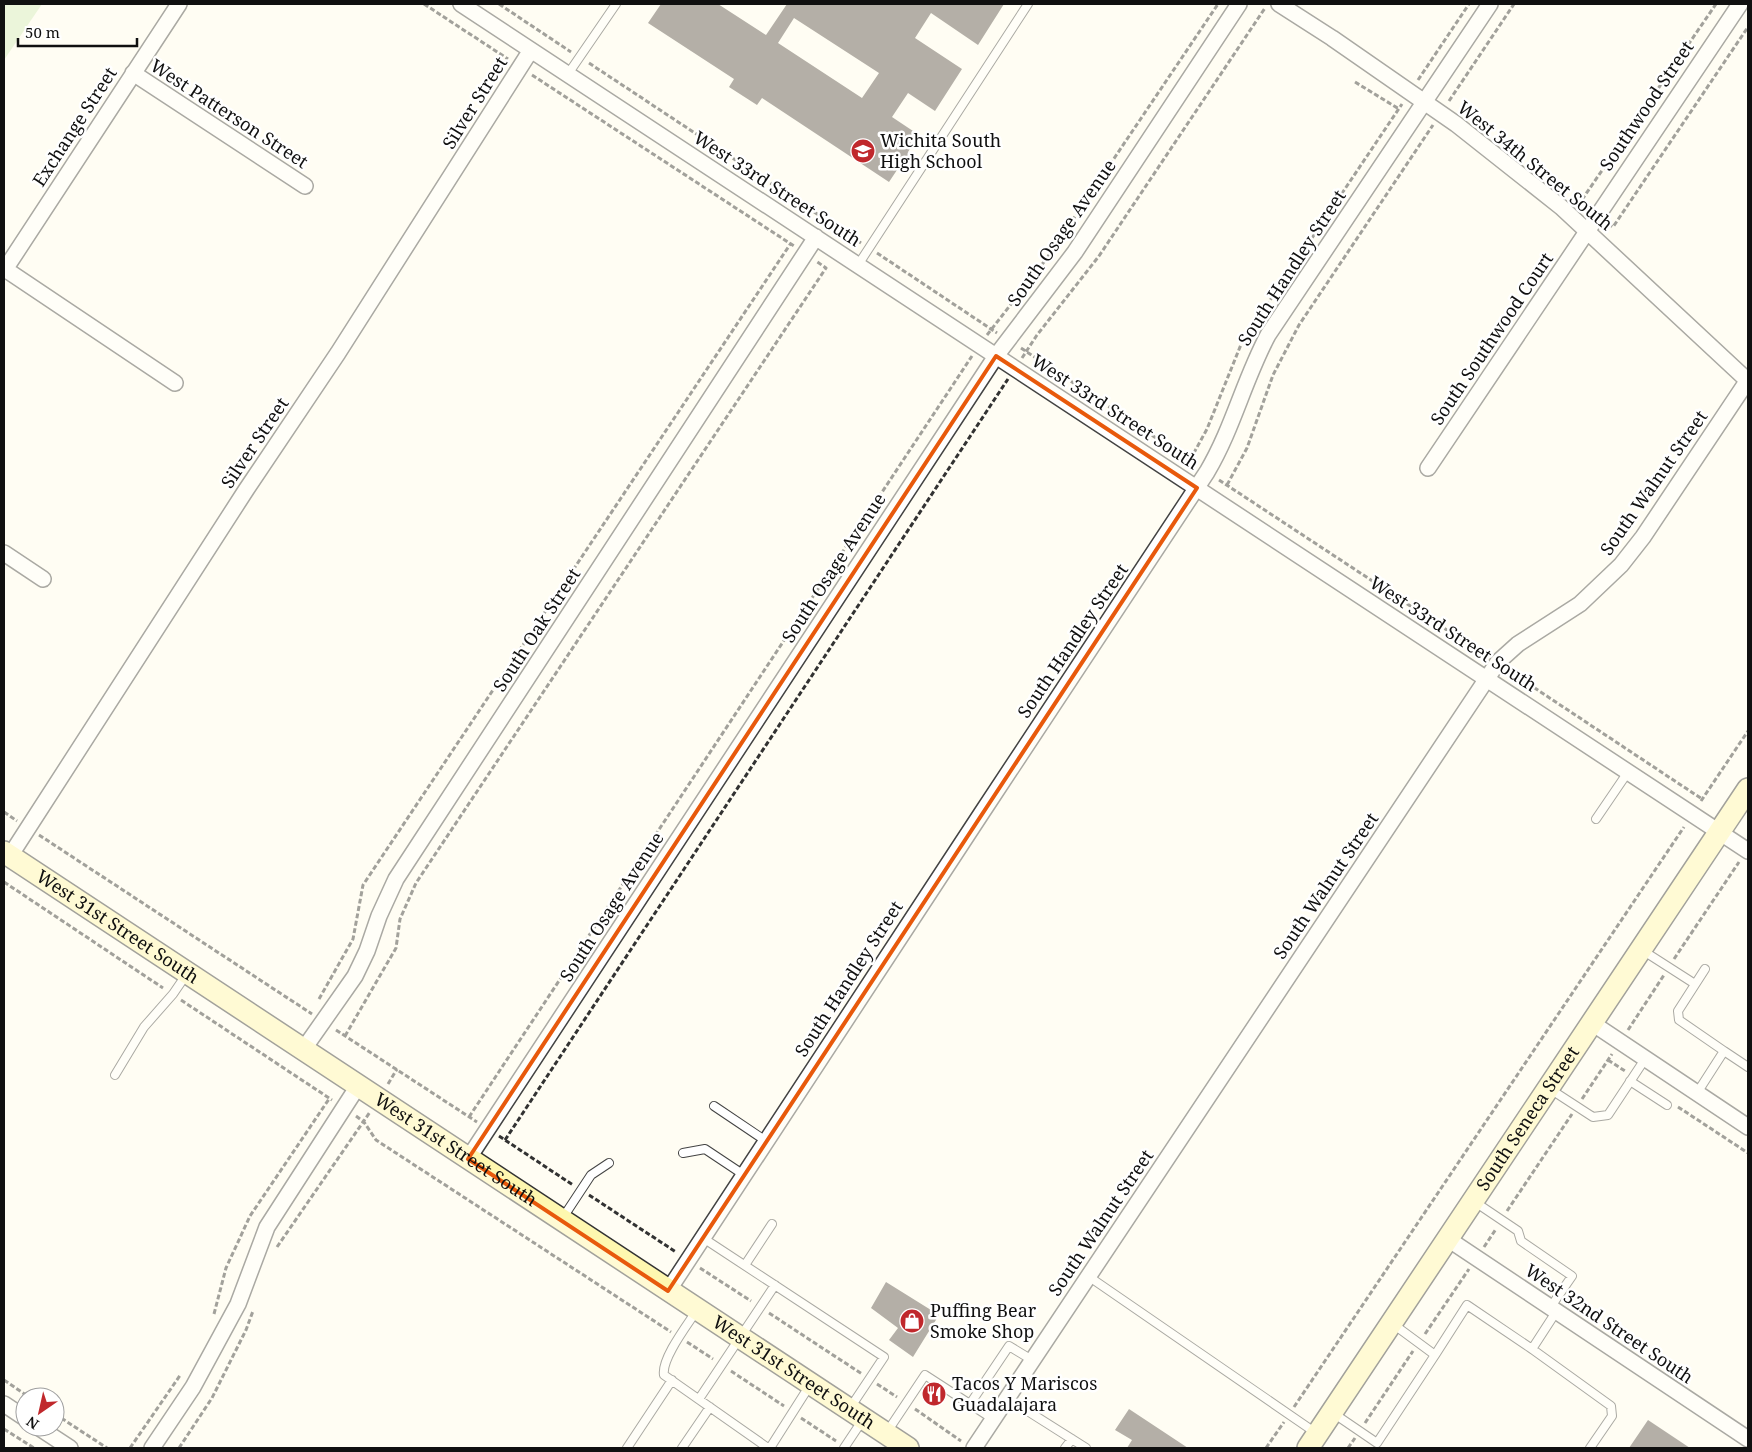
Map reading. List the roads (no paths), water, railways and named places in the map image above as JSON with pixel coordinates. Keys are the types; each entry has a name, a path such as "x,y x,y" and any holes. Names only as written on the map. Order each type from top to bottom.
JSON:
{"street":[{"name":"Exchange Street","path":"4,270 179,4"},
{"name":"West 33rd Street South","path":"461,4 1748,850"},
{"name":"South Osage Avenue","path":"468,1159 996,356 1075,252 1239,4"},
{"name":"West 34th Street South","path":"1279,4 1424,102 1561,207 1748,381"},
{"name":"South Handley Street","path":"668,1291 1197,488 1226,437 1252,368 1268,334 1490,4"},
{"name":"Southwood Street","path":"1586,230 1740,4"},
{"name":"Silver Street","path":"7,854 338,353 531,50"},
{"name":"West Patterson Street","path":"133,73 305,186"},
{"name":"South Southwood Court","path":"1428,468 1586,230"},
{"name":"South Oak Street","path":"303,1050 355,976 367,951 386,901 400,874 816,237"},
{"path":"4,270 175,383"},
{"name":"South Walnut Street","path":"974,1448 1486,678 1497,663 1518,644 1580,604 1621,565 1644,537 1748,381"},
{"path":"4,553 43,579"},
{"name":"South Seneca Street","path":"1313,1441 1748,789"},
{"name":"West 31st Street South","path":"7,854 908,1448"},
{"path":"1592,1022 1748,1127"},
{"path":"152,1448 194,1387 238,1304 267,1227 358,1086"},
{"name":"West 32nd Street South","path":"1448,1239 1748,1439"},
{"path":"4,1404 15,1411"},
{"path":"53,1437 70,1448"}],"lane":[{"path":"568,74 616,4"},
{"path":"858,265 1028,4"},
{"path":"1596,819 1628,772"},
{"path":"1641,949 1695,984"},
{"path":"1705,969 1678,1011 1679,1020 1748,1067"},
{"path":"115,1075 144,1027 173,994 187,973"},
{"path":"1697,1093 1724,1051"},
{"path":"1549,1088 1593,1117 1608,1115 1645,1059"},
{"path":"1630,1081 1667,1105"},
{"path":"714,1106 766,1141"},
{"path":"683,1153 704,1149 744,1175"},
{"path":"561,1220 591,1175 609,1163"},
{"path":"1474,1201 1518,1230 1521,1241 1572,1276 1532,1350"},
{"path":"745,1265 772,1224"},
{"path":"703,1238 884,1357 856,1414 844,1448"},
{"path":"1088,1276 1289,1414 1313,1441"},
{"path":"699,1399 775,1285"},
{"path":"1332,1412 1359,1431 1375,1446 1467,1304 1611,1406 1612,1416 1590,1448"},
{"path":"697,1310 666,1360 663,1371 664,1375 769,1448 810,1384"},
{"path":"1392,1323 1435,1355"},
{"path":"970,1404 1009,1346 1032,1360"},
{"path":"886,1434 925,1375 993,1419"},
{"path":"627,1448 672,1380"},
{"path":"1007,1398 1086,1448"},
{"path":"682,1448 710,1407"},
{"path":"1065,1448 1072,1438"}],"place":[{"name":"Wichita South High School","path":"863,151"},
{"name":"Puffing Bear Smoke Shop","path":"912,1321"},
{"name":"Tacos Y Mariscos Guadalajara","path":"934,1394"}]}
